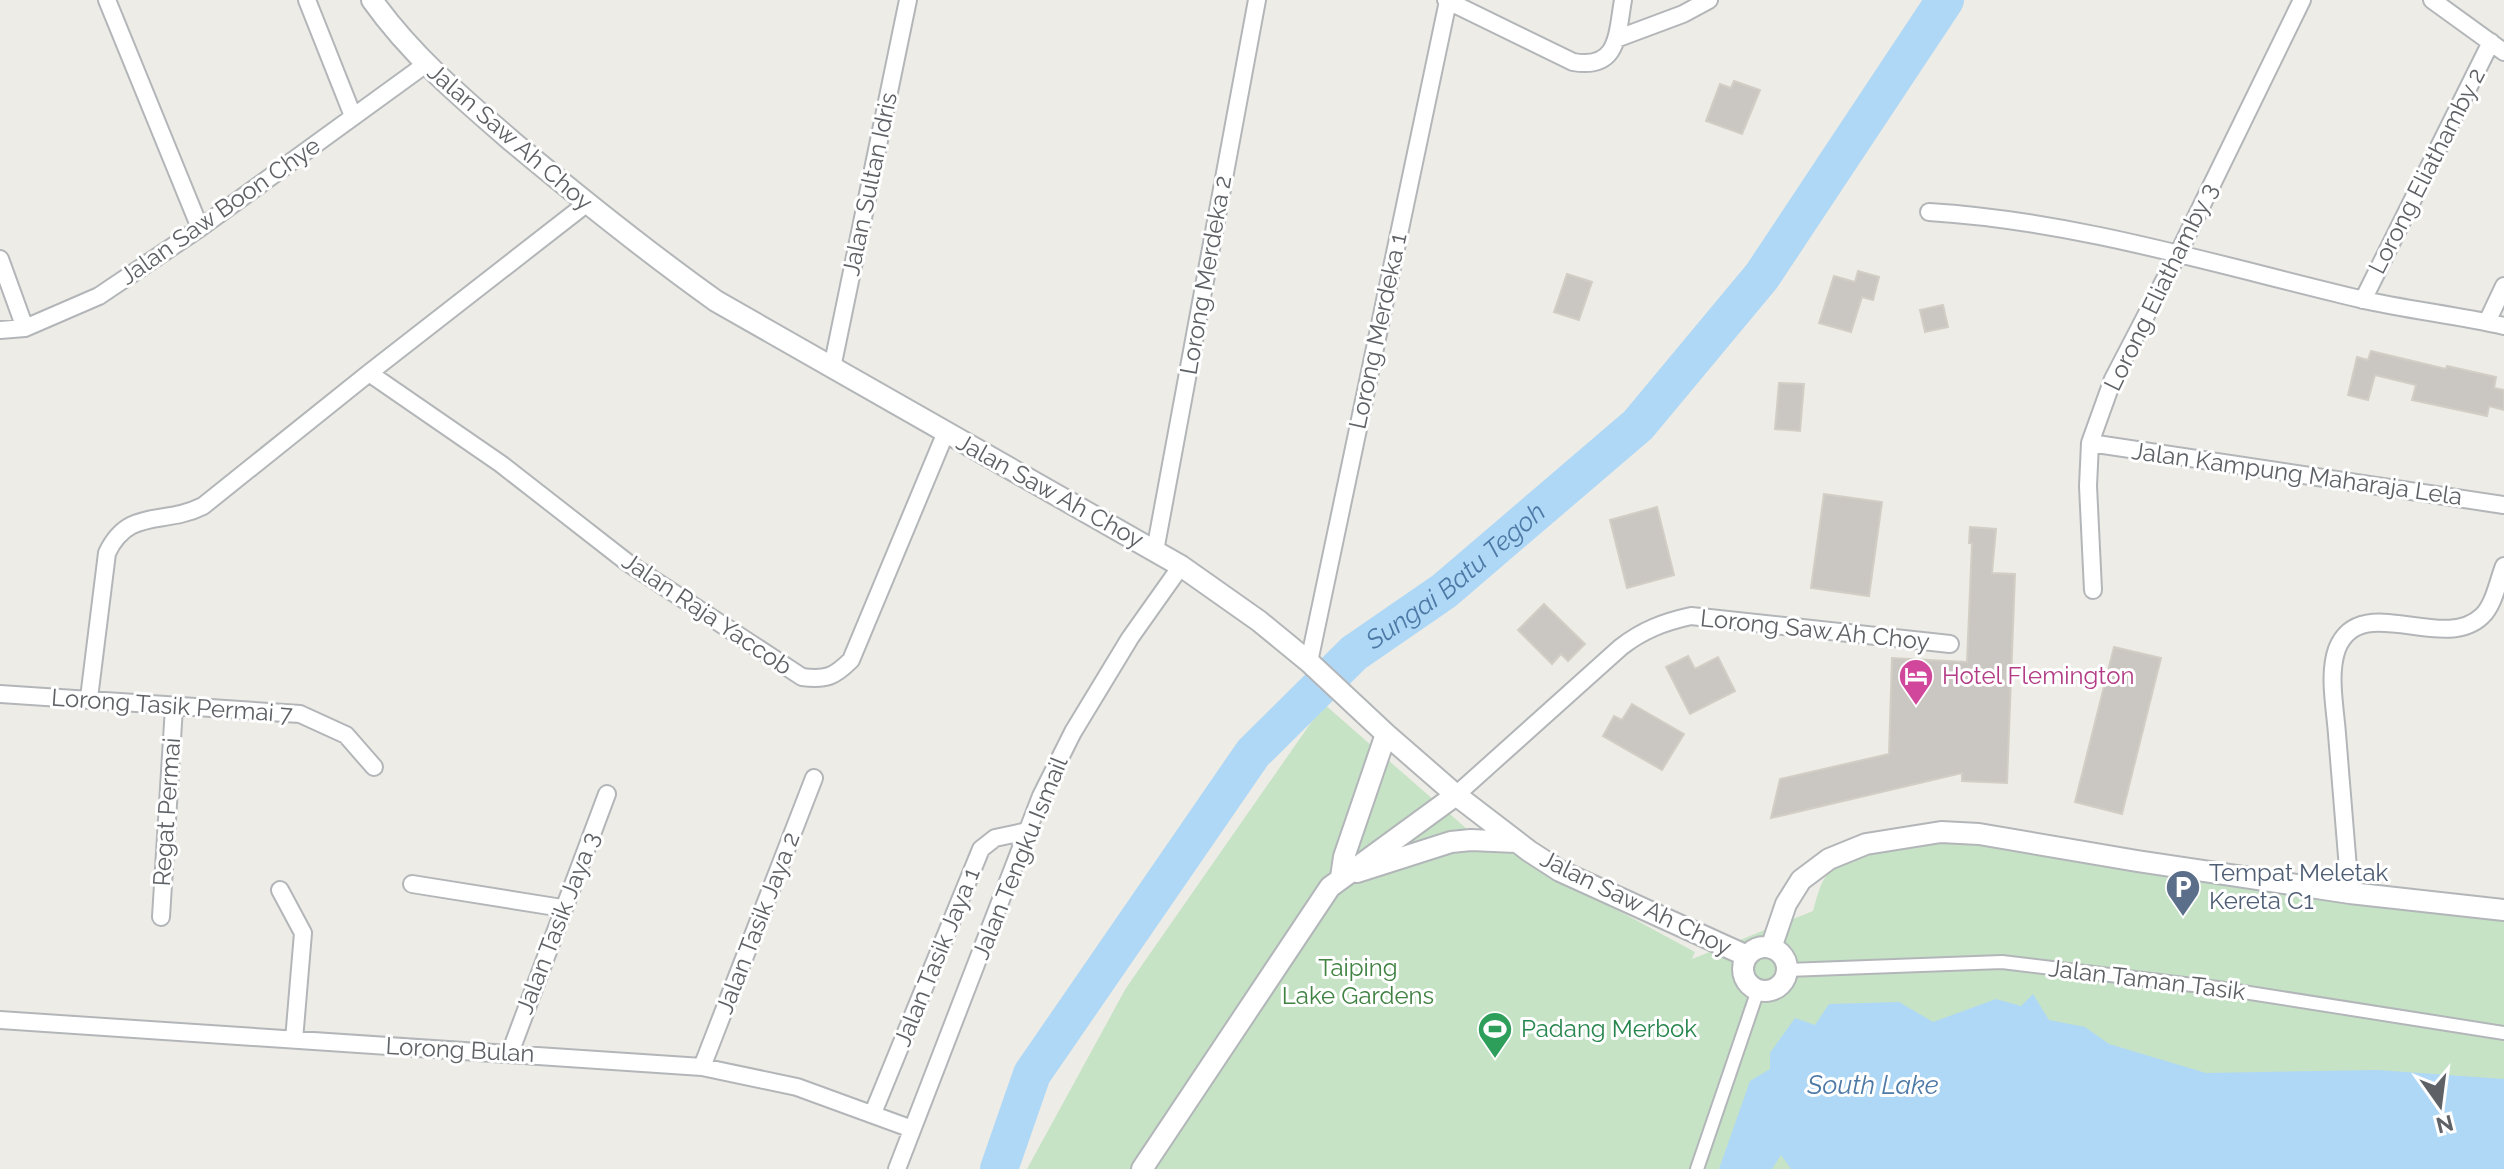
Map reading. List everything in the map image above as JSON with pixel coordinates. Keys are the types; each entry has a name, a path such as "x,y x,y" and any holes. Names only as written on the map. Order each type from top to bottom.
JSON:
{"street":[{"path":"107,0 200,228"},
{"path":"307,0 353,116"},
{"name":"Jalan Saw Ah Choy","path":"372,0 398,35 426,64 586,204 716,301 1181,566 1259,621 1456,795 1516,842 1560,871 1747,956"},
{"name":"Jalan Sultan Idris","path":"832,368 908,0"},
{"name":"Lorong Merdeka 2","path":"1155,551 1257,0"},
{"path":"1447,0 1573,62 1587,64 1602,61 1612,50 1623,0"},
{"name":"Lorong Merdeka 1","path":"1313,666 1447,0"},
{"path":"1616,39 1683,14 1709,0"},
{"name":"Lorong Eliathamby 3","path":"2093,590 2088,486 2090,443 2113,379 2302,0"},
{"path":"2432,0 2498,47"},
{"name":"Lorong Eliathamby 2","path":"2363,300 2498,47"},
{"name":"Jalan Saw Boon Chye","path":"0,330 25,328 99,296 200,228 426,64"},
{"path":"89,698 107,553 115,536 127,526 186,514 203,506 586,204"},
{"path":"1929,212 2019,221 2179,252 2363,300 2504,326"},
{"path":"0,259 25,328"},
{"path":"2487,322 2504,286"},
{"name":"Jalan Raja Yaccob","path":"369,373 501,464 628,563 802,677 821,679 839,671 851,660 946,432"},
{"name":"Jalan Kampung Maharaja Lela","path":"2090,443 2504,505"},
{"name":"Jalan Tengku Ismail","path":"897,1169 1041,796 1073,732 1130,638 1181,566"},
{"path":"2350,893 2333,668 2337,650 2354,626 2369,622 2444,629 2468,625 2483,616 2504,566"},
{"name":"Lorong Saw Ah Choy","path":"1456,795 1621,647 1639,633 1662,623 1691,616 1950,644"},
{"path":"0,694 0,704"},
{"name":"Lorong Tasik Permai 7","path":"0,694 300,714 346,735 374,767"},
{"name":"Regat Permai","path":"161,917 174,707"},
{"path":"1341,877 1344,857 1386,734"},
{"name":"Jalan Tasik Jaya 2","path":"702,1067 814,778"},
{"name":"Jalan Tasik Jaya 3","path":"510,1053 607,794"},
{"path":"1142,1169 1319,901 1341,877 1456,795"},
{"name":"Jalan Tasik Jaya 1","path":"873,1113 981,849 995,838 1028,831"},
{"path":"1771,948 1786,904 1801,880 1829,859 1866,844 1941,832 1979,834 2082,853 2350,893 2504,910"},
{"path":"1341,877 1451,842 1516,842"},
{"path":"412,884 562,908"},
{"path":"280,890 303,933 294,1040"},
{"path":"1759,948 1771,948 1781,954 1787,970 1778,987 1765,991 1747,983 1742,969 1747,956 1759,948"},
{"name":"Jalan Taman Tasik","path":"1787,970 2002,962 2218,988 2504,1033"},
{"path":"1697,1169 1758,990"},
{"name":"Lorong Bulan","path":"0,1020 702,1067 797,1087 912,1129"}],"green space":[{"name":"Taiping Lake Gardens","path":"1324,704 1467,829 1695,952 1692,959 1813,911 1827,874 1852,857 1934,837 2504,917 2504,1169 1027,1169 1126,988"}],"water":[{"name":"South Lake","path":"2033,994 2049,1020 2085,1027 2109,1044 2206,1073 2378,1070 2504,1079 2504,1169 1791,1169 1781,1155 1772,1169 1719,1169 1750,1081 1770,1069 1770,1053 1795,1018 1815,1025 1829,1004 1899,1002 1933,1022 1996,999 2021,1006"}],"building":[{"path":"1734,81 1760,90 1742,134 1706,121 1720,84 1731,88"},
{"path":"1858,271 1879,277 1873,300 1862,297 1851,332 1819,323 1834,276 1855,282"},
{"path":"1567,274 1592,282 1579,320 1554,312"},
{"path":"1943,305 1948,327 1925,332 1920,310"},
{"path":"2371,351 2496,377 2494,388 2504,390 2504,410 2489,406 2487,416 2412,400 2416,385 2375,375 2368,400 2348,395 2357,357 2368,360"},
{"path":"1779,383 1804,384 1800,431 1775,429"},
{"path":"1824,494 1882,502 1869,596 1811,588"},
{"path":"1657,507 1674,575 1627,588 1610,520"},
{"path":"1970,527 1996,529 1992,573 2015,574 2007,783 1962,781 1962,773 1771,818 1780,779 1889,754 1892,658 1967,662"},
{"path":"1544,604 1585,644 1568,661 1561,654 1552,664 1518,630"},
{"path":"2114,647 2161,658 2122,814 2075,802"},
{"path":"1688,656 1695,669 1718,657 1735,691 1690,714 1666,667"},
{"path":"1632,704 1684,734 1662,770 1603,736 1614,716 1622,720"}],"waterway":[{"name":"Sungai Batu Tegoh","path":"999,1169 1032,1074 1253,753 1354,653 1444,591 1638,425 1762,276 1945,0"}],"place":[{"name":"Hotel Flemington","path":"1916,707"},
{"name":"Tempat Meletak Kereta C1","path":"2183,918"},
{"name":"Padang Merbok","path":"1495,1060"}]}
